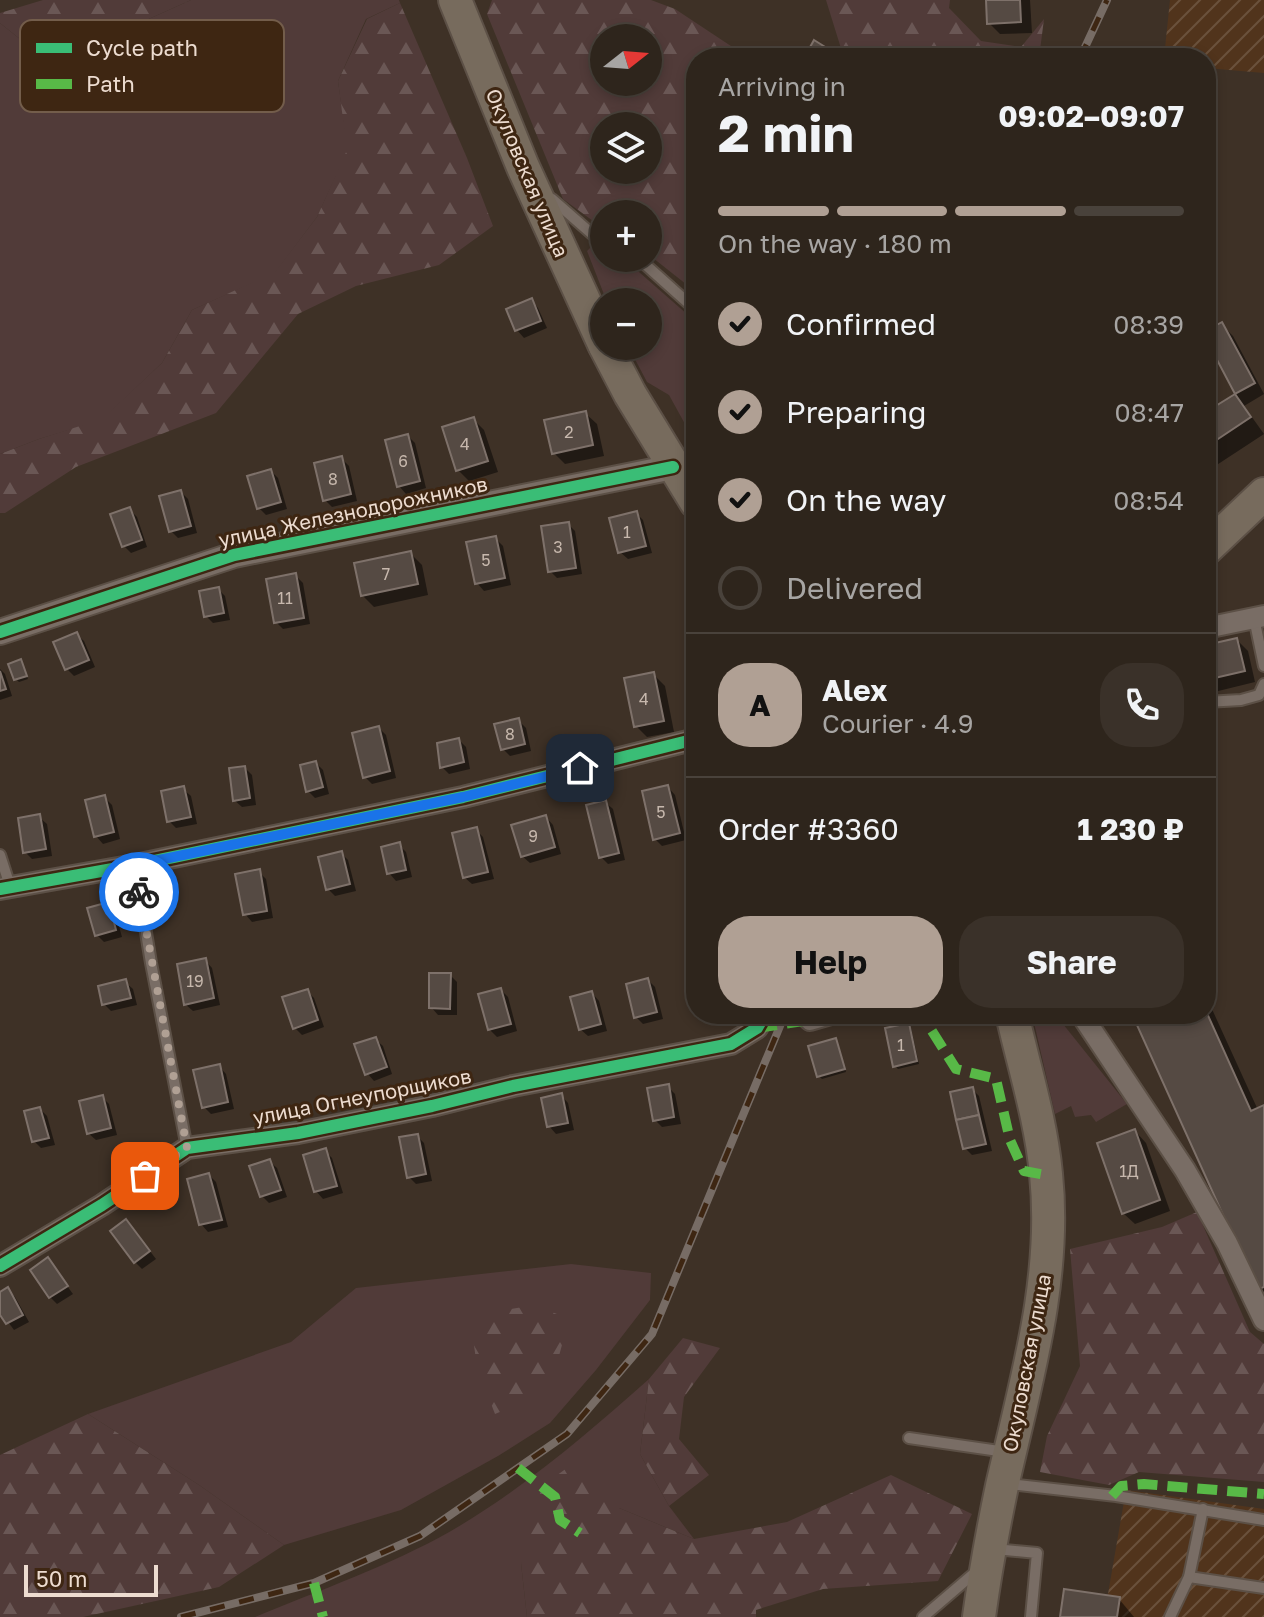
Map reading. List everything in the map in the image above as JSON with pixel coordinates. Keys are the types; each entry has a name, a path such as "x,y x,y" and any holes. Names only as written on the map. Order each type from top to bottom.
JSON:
{"main road":[{"name":"Окуловская улица","path":"455,0 523,167 590,312"},
{"name":"Окуловская улица","path":"613,360 686,487"},
{"path":"1216,540 1264,494"},
{"name":"Окуловская улица","path":"982,1585 1044,1292 1046,1175 1014,1024"}],"street":[{"name":"улица Железнодорожников","path":"0,632 234,555 673,467"},
{"path":"1216,626 1259,617"},
{"path":"5,887 135,865 463,797 686,741"},
{"name":"улица Огнеупорщиков","path":"0,1266 102,1205 187,1148 298,1133 513,1086 731,1044 757,1024"},
{"path":"1088,1024 1185,1170 1227,1243 1264,1320"}],"lane":[{"path":"523,167 562,211 590,232"},
{"path":"656,272 686,300"},
{"path":"1259,617 1264,666"},
{"path":"1216,701 1259,695 1264,684"},
{"path":"0,855 5,887"},
{"path":"135,865 187,1148"},
{"path":"909,1438 1010,1452"},
{"path":"1003,1483 1264,1520"},
{"path":"1170,1617 1189,1577 1203,1509"},
{"path":"923,1617 1037,1553 1031,1617"},
{"path":"1189,1577 1264,1588"}],"shaded area":[{"path":"1170,0 1264,0 1264,73 1216,69 1216,48 1165,48"},
{"path":"1126,1490 1264,1509 1264,1617 1104,1617"}],"green space":[{"path":"43,0 191,0 146,20 20,20 20,39 0,23 0,13"},
{"path":"191,0 399,0 400,3 366,19 338,81 348,150 317,217 275,273 192,310 162,363 102,420 0,454 0,23 20,39 20,112 284,112 284,20 146,20"},
{"path":"492,0 651,0 675,9 734,48 686,48 686,284 662,265 662,200 590,200 590,219 563,199 487,14"},
{"path":"826,0 950,0 949,8 981,41 1021,47 1044,19 1040,48 841,48"},
{"path":"400,3 493,226 439,265 356,286 298,314 216,413 76,467 5,513 0,513 0,454 102,419 162,363 192,310 275,272 317,217 347,150 338,81 367,19"},
{"path":"595,272 639,272 657,288 602,288"},
{"path":"662,292 686,313 686,426 669,395 647,382 635,360 662,360"},
{"path":"1034,1024 1063,1024 1127,1104 1096,1122 1091,1115 1075,1117 1071,1106 1055,1114"},
{"path":"1197,1212 1250,1332 1264,1344 1264,1482 1139,1472 1109,1485 1040,1472 1047,1436 1080,1366 1070,1249 1162,1227"},
{"path":"571,1264 651,1273 650,1300 550,1423 401,1510 284,1545 199,1485 88,1414 291,1342 356,1288"},
{"path":"535,1305 569,1319 556,1367 535,1397 495,1414 477,1367 470,1316"},
{"path":"683,1338 720,1348 684,1397 679,1439 709,1475 669,1506 640,1454 649,1379"},
{"path":"649,1379 640,1454 669,1506 694,1539 619,1508 521,1563 527,1617 255,1617 379,1566 427,1544 478,1515 529,1479"},
{"path":"88,1414 199,1485 284,1545 219,1587 83,1617 0,1617 0,1455"},
{"path":"585,1455 619,1508 694,1539 787,1522 891,1475 972,1514 938,1581 823,1589 756,1610 756,1617 527,1617 521,1563 542,1486"}],"building":[{"path":"986,0 1020,0 1021,22 987,24"},
{"path":"814,40 827,48 810,48"},
{"path":"532,298 541,321 515,331 506,309"},
{"path":"1222,322 1255,383 1235,394 1216,358 1216,325"},
{"path":"1235,394 1251,417 1216,440 1216,406"},
{"path":"586,411 593,445 552,454 544,420"},
{"path":"474,417 488,461 456,471 442,427"},
{"path":"408,434 420,481 397,487 385,440"},
{"path":"342,456 351,494 323,501 314,463"},
{"path":"271,469 281,502 257,509 247,476"},
{"path":"181,490 191,526 169,532 159,496"},
{"path":"130,507 142,540 122,547 110,514"},
{"path":"637,511 646,546 618,553 609,518"},
{"path":"569,522 576,568 548,572 541,526"},
{"path":"496,536 505,578 475,584 466,542"},
{"path":"411,551 418,584 361,596 354,563"},
{"path":"296,573 304,618 274,623 266,579"},
{"path":"219,587 224,613 204,617 199,591"},
{"path":"77,632 89,660 65,670 53,642"},
{"path":"1237,638 1245,671 1216,678 1216,643"},
{"path":"21,659 27,676 14,680 8,664"},
{"path":"0,671 6,689 0,691"},
{"path":"654,672 664,721 634,727 624,678"},
{"path":"519,718 525,744 501,750 494,724"},
{"path":"379,726 390,771 363,778 352,733"},
{"path":"459,738 464,762 440,768 437,743"},
{"path":"316,761 323,787 306,792 300,765"},
{"path":"245,766 250,798 233,801 229,768"},
{"path":"668,785 680,833 653,840 642,791"},
{"path":"184,786 191,817 167,822 161,791"},
{"path":"105,795 114,832 94,837 85,800"},
{"path":"606,800 619,853 599,858 586,805"},
{"path":"40,814 46,849 23,853 18,818"},
{"path":"546,815 555,847 521,857 511,825"},
{"path":"477,827 488,872 463,878 452,833"},
{"path":"400,842 406,870 387,874 381,847"},
{"path":"342,851 350,884 326,890 318,857"},
{"path":"260,869 267,911 243,915 235,874"},
{"path":"109,902 116,930 95,936 87,908"},
{"path":"206,958 214,998 184,1005 177,964"},
{"path":"429,973 451,973 450,1009 429,1008"},
{"path":"648,978 657,1012 634,1018 626,984"},
{"path":"126,979 131,998 102,1005 98,986"},
{"path":"501,988 511,1024 488,1030 478,994"},
{"path":"308,989 318,1020 293,1029 282,997"},
{"path":"592,991 601,1024 579,1030 570,997"},
{"path":"909,1024 917,1061 893,1067 885,1028"},
{"path":"1137,1024 1212,1024 1251,1111 1264,1105 1264,1287 1257,1290"},
{"path":"376,1037 387,1067 365,1075 354,1044"},
{"path":"836,1038 845,1069 817,1077 808,1046"},
{"path":"220,1064 228,1102 202,1108 193,1070"},
{"path":"669,1084 674,1117 653,1121 647,1088"},
{"path":"973,1087 979,1115 956,1120 950,1092"},
{"path":"562,1093 568,1123 547,1127 541,1098"},
{"path":"103,1095 111,1128 87,1134 79,1101"},
{"path":"40,1107 49,1138 32,1142 24,1111"},
{"path":"979,1115 986,1144 963,1149 956,1120"},
{"path":"1135,1129 1160,1200 1122,1214 1097,1143"},
{"path":"418,1134 426,1174 407,1178 399,1137"},
{"path":"326,1148 337,1186 314,1192 303,1155"},
{"path":"270,1159 281,1190 260,1197 249,1166"},
{"path":"209,1173 222,1220 199,1225 187,1179"},
{"path":"126,1219 150,1251 134,1263 110,1231"},
{"path":"48,1257 68,1286 49,1298 30,1270"},
{"path":"8,1287 23,1315 6,1324 0,1315 0,1292"},
{"path":"1064,1589 1120,1597 1117,1617 1060,1617"}],"railway":[{"path":"1085,48 1107,0"},
{"path":"181,1617 314,1583 420,1536 567,1434 652,1334 781,1024"}],"marked path":[{"path":"757,1028 784,1024"},
{"path":"928,1024 956,1069 996,1079 1010,1140 1024,1171 1046,1175"},
{"path":"518,1468 555,1497 560,1520 580,1533"},
{"path":"1112,1496 1121,1486 1144,1484 1264,1494"},
{"path":"314,1583 323,1617"}],"cycle path":[{"path":"0,632 234,555 673,467"},
{"path":"0,889 135,865 463,797 686,741"},
{"path":"0,1266 102,1205 187,1148 298,1133 513,1086 731,1044 759,1024"}],"way so far":[{"path":"139,892 187,1148 145,1176"}],"route":[{"path":"139,892 135,865 463,797 580,768"}]}
